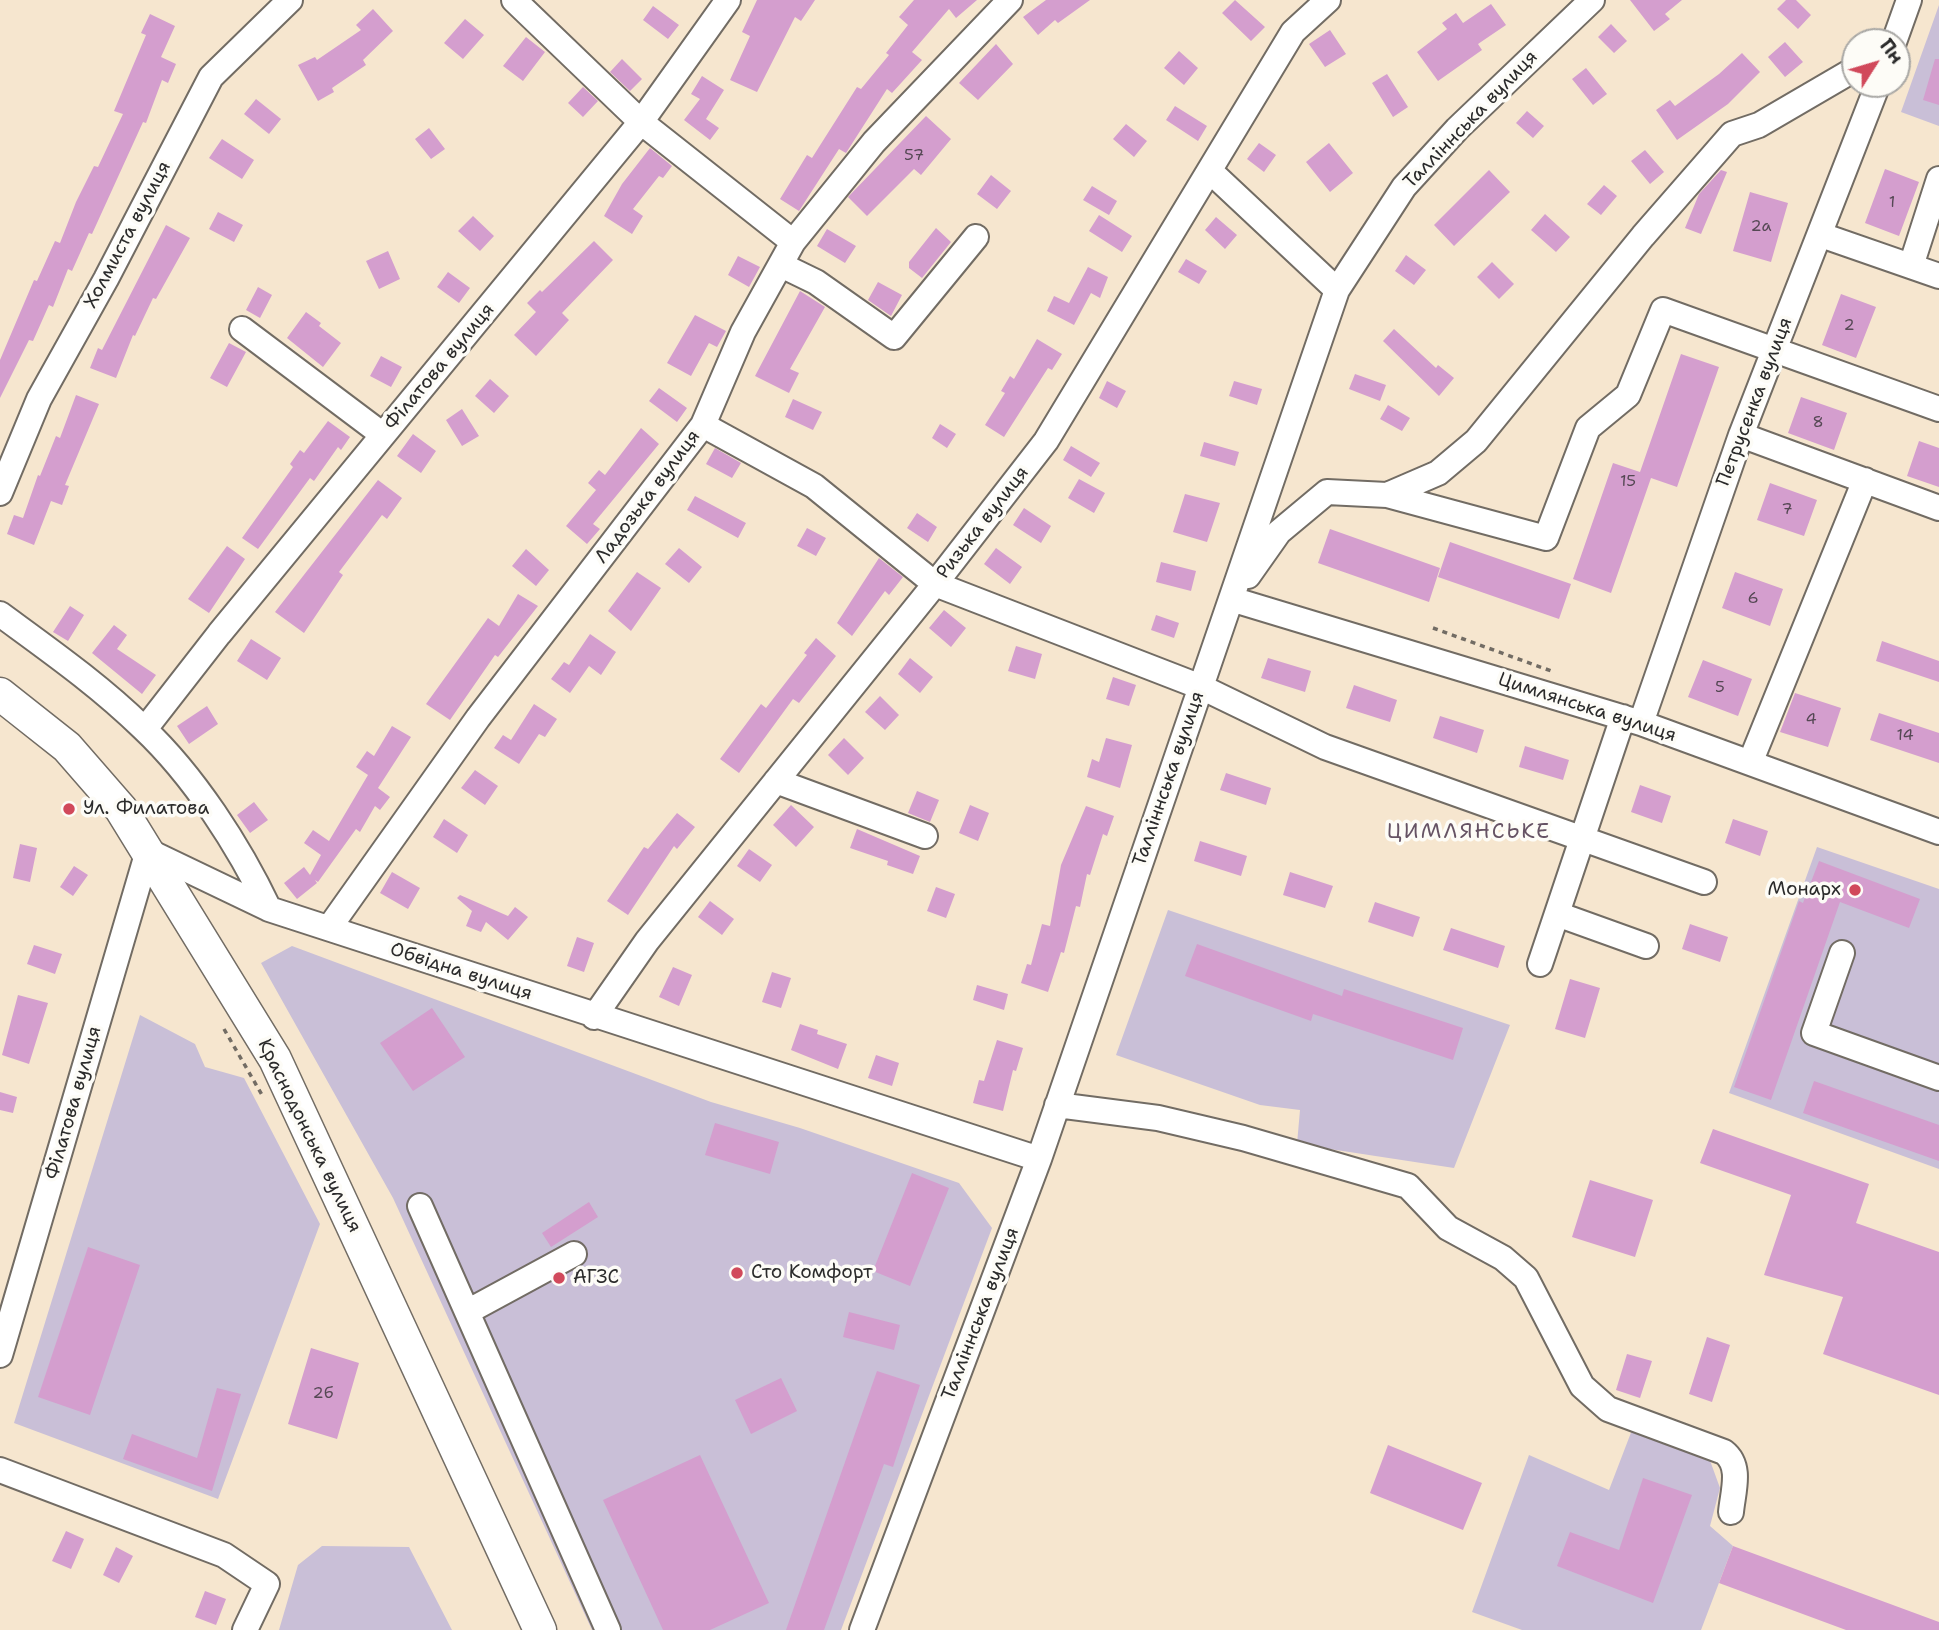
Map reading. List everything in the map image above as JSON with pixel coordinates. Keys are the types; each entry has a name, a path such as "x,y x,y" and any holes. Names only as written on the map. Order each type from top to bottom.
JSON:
{"main road":[{"name":"Краснодонська вулиця","path":"0,694 68,747 121,809 275,1059 540,1630"}],"street":[{"name":"Холмиста вулиця","path":"0,492 39,399 106,279 211,77 290,0"},
{"path":"514,0 641,122 793,242"},
{"name":"Філатова вулиця","path":"145,729 641,122 728,0"},
{"name":"Ладозька вулиця","path":"328,929 478,718 703,425 743,332 793,242 874,142 1010,0"},
{"name":"Ризька вулиця","path":"594,1017 647,941 936,584 1046,441 1293,32 1328,0"},
{"name":"Талліннська вулиця","path":"862,1630 1039,1159 1337,290 1404,187 1457,129 1591,0"},
{"path":"1899,28 1909,0"},
{"path":"1387,495 1438,473 1476,441 1643,236 1732,134 1759,125 1841,77"},
{"name":"Петрусенка вулиця","path":"1540,964 1582,839 1632,720 1873,98"},
{"path":"1210,171 1337,290"},
{"path":"1911,266 1939,179"},
{"path":"1821,235 1939,276"},
{"path":"781,265 816,282 894,337 976,237"},
{"path":"1231,599 1279,532 1327,492 1387,495 1546,538 1588,428 1628,396 1663,310 1939,409"},
{"path":"242,329 383,435"},
{"path":"703,425 814,486 936,584 1201,687 1325,747 1704,882"},
{"path":"1741,435 1939,508"},
{"path":"1750,763 1865,480"},
{"name":"Цимлянська вулиця","path":"1231,599 1632,720 1939,832"},
{"path":"0,614 88,679 145,729 205,804 248,867 269,909"},
{"path":"776,781 925,836"},
{"name":"Філатова вулиця","path":"0,1355 148,851"},
{"name":"Обвідна вулиця","path":"148,851 269,909 594,1017 1039,1159"},
{"path":"1557,914 1646,946"},
{"path":"1842,953 1814,1033 1939,1079"},
{"path":"1057,1105 1158,1118 1256,1142 1408,1186 1448,1228 1517,1268 1535,1293 1582,1386 1593,1399 1608,1409 1724,1452 1731,1457 1735,1470 1731,1512"},
{"path":"420,1206 608,1630"},
{"path":"467,1312 573,1254"},
{"path":"0,1470 224,1555 267,1584 245,1630"}],"path":[{"path":"218,1018 264,1099"}],"shaded area":[{"path":"1939,5 1939,126 1901,112 1906,98 1911,98 1911,84"},
{"path":"1817,847 1939,889 1939,1169 1729,1093"},
{"path":"1168,910 1510,1025 1454,1168 1297,1144 1300,1110 1260,1105 1116,1055"},
{"path":"292,946 711,1102 800,1128 959,1183 992,1228 841,1630 592,1630 393,1198 261,963"},
{"path":"140,1015 195,1044 205,1067 244,1078 320,1224 218,1499 14,1423"},
{"path":"1632,1430 1708,1455 1720,1488 1710,1526 1733,1546 1701,1630 1522,1630 1472,1612 1529,1455 1609,1490"},
{"path":"322,1546 409,1547 452,1630 279,1630 298,1565"}],"building":[{"path":"757,0 815,0 801,21 795,17 757,92 730,80 750,36 742,32"},
{"path":"914,0 977,0 956,18 949,9 912,52 922,60 892,93 887,89 846,153 839,149 799,211 780,199 807,155 812,158 857,87 861,89 889,55 886,53 908,25 899,17"},
{"path":"1046,0 1090,0 1058,23 1055,20 1038,35 1023,17"},
{"path":"1235,0 1265,27 1251,41 1222,13"},
{"path":"1630,0 1682,0 1665,14 1670,19 1654,31"},
{"path":"1786,0 1796,0 1811,15 1798,29 1777,9"},
{"path":"1491,4 1506,25 1478,44 1482,50 1438,81 1417,52 1447,29 1442,23 1456,13 1463,23"},
{"path":"653,6 679,25 668,39 643,20"},
{"path":"373,9 393,31 363,60 366,65 332,88 334,92 318,101 298,65 315,57 317,60 361,30 356,25"},
{"path":"150,14 175,26 161,57 176,64 168,83 162,80 146,123 143,122 92,234 89,233 72,271 68,269 53,307 49,305 33,341 29,340 0,398 0,360 34,280 37,281 55,241 60,243 76,202 94,166 98,167 123,114 114,111 146,35 141,33"},
{"path":"465,19 484,35 463,59 444,43"},
{"path":"1611,24 1627,41 1614,53 1598,37"},
{"path":"1330,30 1346,54 1325,67 1309,44"},
{"path":"526,37 545,52 523,81 503,66"},
{"path":"1785,42 1803,62 1785,77 1768,57"},
{"path":"996,44 1013,64 978,100 959,83"},
{"path":"1179,51 1198,68 1184,85 1164,68"},
{"path":"1742,53 1760,72 1728,104 1677,140 1656,110 1670,100 1675,106 1719,74"},
{"path":"622,59 642,79 630,91 610,72"},
{"path":"1935,59 1939,59 1939,105 1923,100"},
{"path":"1586,68 1607,94 1593,105 1572,79"},
{"path":"1387,74 1408,107 1393,117 1372,83"},
{"path":"702,76 724,90 706,119 719,128 710,140 684,120 700,99 691,94"},
{"path":"583,87 598,101 583,117 568,103"},
{"path":"256,99 281,119 269,134 244,114"},
{"path":"1175,106 1207,126 1198,141 1166,120"},
{"path":"1527,111 1544,126 1533,138 1516,123"},
{"path":"926,116 951,139 921,175 914,169 867,216 848,197"},
{"path":"1126,124 1147,141 1134,157 1113,139"},
{"path":"429,128 445,149 431,159 415,139"},
{"path":"222,139 254,160 242,179 209,158"},
{"path":"1259,143 1276,155 1264,172 1247,159"},
{"path":"1329,143 1353,173 1330,192 1306,162"},
{"path":"650,148 672,166 663,178 659,176 633,209 643,216 632,234 604,216 622,184"},
{"path":"1645,150 1664,172 1650,184 1631,161"},
{"path":"1885,169 1919,182 1899,236 1865,223"},
{"path":"1489,170 1510,192 1454,246 1434,225"},
{"path":"1721,170 1727,172 1701,234 1685,228 1699,194"},
{"path":"991,175 1011,191 997,209 977,194"},
{"path":"1604,185 1617,196 1601,215 1587,204"},
{"path":"1092,186 1117,201 1109,215 1083,200"},
{"path":"1750,192 1788,203 1771,262 1733,251"},
{"path":"218,212 243,225 234,242 209,229"},
{"path":"1545,214 1570,237 1556,252 1531,230"},
{"path":"1099,215 1132,236 1122,252 1089,231"},
{"path":"473,216 494,236 480,251 458,231"},
{"path":"1216,217 1237,235 1225,249 1205,230"},
{"path":"166,225 190,238 156,299 153,298 135,336 133,335 116,378 90,368 98,348 102,350"},
{"path":"936,228 951,242 922,278 909,268 909,262"},
{"path":"827,229 856,246 845,263 817,246"},
{"path":"594,241 613,260 562,313 569,320 536,356 514,335 536,312 527,303 540,290 542,292"},
{"path":"388,251 400,279 379,289 366,261"},
{"path":"1406,255 1426,270 1414,285 1395,271"},
{"path":"738,256 760,267 749,287 728,275"},
{"path":"1186,259 1207,271 1199,284 1178,272"},
{"path":"1492,262 1514,284 1499,299 1477,277"},
{"path":"1088,267 1108,277 1100,298 1091,293 1074,325 1047,311 1054,296 1069,303"},
{"path":"448,272 470,288 459,303 437,287"},
{"path":"878,282 902,295 891,316 868,300"},
{"path":"258,287 272,295 260,318 246,310"},
{"path":"800,291 825,307 790,369 799,373 789,393 755,376"},
{"path":"1841,294 1876,307 1856,358 1822,345"},
{"path":"306,312 341,343 323,367 287,338"},
{"path":"695,315 726,331 717,347 709,343 691,376 667,363"},
{"path":"1394,329 1436,368 1438,365 1454,378 1439,396 1383,341"},
{"path":"1037,339 1062,354 1052,370 1048,368 1004,437 985,425 1005,393 1001,391 1010,376 1014,379"},
{"path":"229,343 246,352 227,387 210,378"},
{"path":"1681,354 1719,367 1677,487 1651,478 1611,593 1573,579 1613,463 1640,472"},
{"path":"381,356 402,367 391,387 370,376"},
{"path":"1355,374 1386,385 1380,401 1349,389"},
{"path":"490,379 509,396 494,413 475,396"},
{"path":"1107,381 1126,391 1117,408 1099,398"},
{"path":"1234,381 1262,389 1257,405 1229,396"},
{"path":"659,388 687,408 677,422 649,401"},
{"path":"76,395 99,404 65,485 69,486 62,505 51,501 34,545 7,534 14,515 23,518 38,475 40,476 56,436 60,438"},
{"path":"1801,397 1847,413 1834,450 1788,433"},
{"path":"793,399 822,412 813,430 785,417"},
{"path":"1388,405 1410,418 1402,431 1380,419"},
{"path":"462,409 479,436 462,446 446,420"},
{"path":"328,421 350,437 341,450 338,447 314,481 310,478 258,549 242,538 293,467 290,464 300,450 304,453"},
{"path":"940,424 956,434 947,448 932,438"},
{"path":"641,428 659,444 593,524 600,529 587,544 566,526 596,490 588,483 599,470 605,475"},
{"path":"413,434 436,451 421,473 397,456"},
{"path":"1919,441 1939,448 1939,487 1907,476"},
{"path":"1204,442 1239,452 1235,466 1200,456"},
{"path":"1071,446 1100,463 1091,477 1063,460"},
{"path":"715,448 741,463 732,478 706,464"},
{"path":"1079,479 1105,493 1094,513 1068,498"},
{"path":"378,480 402,498 387,519 382,515 339,572 343,575 304,633 275,612"},
{"path":"1770,483 1817,500 1804,536 1757,520"},
{"path":"1185,494 1220,503 1207,542 1173,532"},
{"path":"695,496 746,523 738,538 687,510"},
{"path":"1024,508 1051,526 1041,543 1013,525"},
{"path":"917,513 937,527 928,542 907,528"},
{"path":"807,528 826,538 816,556 797,546"},
{"path":"1330,529 1440,568 1429,602 1318,563"},
{"path":"1450,542 1571,584 1559,619 1438,577"},
{"path":"227,546 245,559 209,613 188,599"},
{"path":"679,548 702,567 689,583 665,564"},
{"path":"996,548 1022,567 1010,584 984,564"},
{"path":"526,549 549,570 536,586 512,566"},
{"path":"879,558 903,577 889,595 885,591 852,636 837,623"},
{"path":"1161,562 1196,571 1191,591 1156,582"},
{"path":"637,572 661,588 631,631 608,611"},
{"path":"1735,572 1783,589 1770,626 1722,608"},
{"path":"518,594 538,606 498,657 495,655 450,720 426,704 488,618 499,626"},
{"path":"70,606 84,615 68,641 53,632"},
{"path":"944,610 966,628 951,647 929,628"},
{"path":"1156,615 1179,623 1174,638 1151,630"},
{"path":"114,625 127,635 117,649 156,675 142,694 92,653"},
{"path":"590,634 616,652 601,675 589,666 570,693 551,679 564,662 569,665"},
{"path":"816,638 836,656 799,703 793,699 739,773 720,759 761,704 766,708 807,655 804,653"},
{"path":"251,639 281,658 267,680 237,661"},
{"path":"1882,641 1939,661 1939,682 1876,661"},
{"path":"1016,646 1042,654 1035,679 1008,671"},
{"path":"910,658 933,677 920,693 898,674"},
{"path":"1268,658 1311,671 1305,692 1261,678"},
{"path":"1703,660 1752,679 1738,716 1688,697"},
{"path":"1113,677 1136,685 1129,706 1106,699"},
{"path":"1354,685 1397,700 1390,722 1346,708"},
{"path":"1795,693 1841,708 1828,747 1780,732"},
{"path":"880,696 899,715 885,730 865,712"},
{"path":"534,704 557,719 545,737 539,734 519,764 494,748 503,735 511,740"},
{"path":"207,706 218,724 189,744 177,726"},
{"path":"1879,713 1939,733 1939,763 1870,740"},
{"path":"1440,716 1484,730 1477,753 1433,738"},
{"path":"392,726 411,737 378,788 390,797 380,810 375,806 360,832 356,829 318,882 315,880 317,883 297,899 284,883 304,867 310,875 321,855 304,843 313,830 329,841 368,775 356,767 367,751 374,756"},
{"path":"844,738 864,758 848,775 828,755"},
{"path":"1106,738 1132,745 1120,788 1087,777 1092,759 1099,762"},
{"path":"1525,746 1569,760 1563,780 1519,767"},
{"path":"475,770 498,786 485,805 461,788"},
{"path":"1226,773 1271,788 1266,805 1220,790"},
{"path":"1640,785 1671,796 1662,823 1631,812"},
{"path":"917,791 939,800 930,822 908,813"},
{"path":"254,802 268,820 250,833 237,815"},
{"path":"791,805 814,827 796,847 773,825"},
{"path":"970,805 989,813 978,841 959,833"},
{"path":"1086,806 1114,816 1107,836 1103,834 1090,875 1087,874 1080,907 1076,906 1064,953 1061,952 1048,992 1021,983 1027,964 1031,965 1042,924 1050,926 1061,865"},
{"path":"677,813 695,827 677,849 674,846 628,915 607,901 644,847 648,849"},
{"path":"444,819 468,835 457,853 433,837"},
{"path":"1733,819 1768,831 1760,856 1725,843"},
{"path":"857,829 920,856 913,874 887,865 888,861 850,848"},
{"path":"1200,841 1247,856 1241,876 1194,861"},
{"path":"20,844 37,848 30,882 13,878"},
{"path":"749,849 772,865 760,882 737,866"},
{"path":"1819,861 1920,899 1909,928 1840,902 1771,1100 1734,1087 1799,901 1803,903"},
{"path":"74,866 88,875 73,896 60,887"},
{"path":"392,872 420,888 408,909 380,893"},
{"path":"1290,872 1333,886 1325,908 1283,895"},
{"path":"936,887 955,894 946,918 927,911"},
{"path":"460,895 508,916 515,907 528,917 508,940 486,922 481,932 466,926 472,911 457,898"},
{"path":"710,901 734,919 722,935 698,917"},
{"path":"1375,902 1420,917 1413,937 1368,922"},
{"path":"1690,924 1728,937 1720,962 1682,949"},
{"path":"1451,928 1505,946 1498,968 1443,950"},
{"path":"577,937 594,943 584,972 567,966"},
{"path":"1197,944 1342,996 1344,989 1463,1028 1453,1060 1313,1014 1311,1021 1185,976"},
{"path":"34,945 62,954 55,974 27,964"},
{"path":"673,967 692,975 679,1006 659,997"},
{"path":"772,972 791,978 781,1008 762,1002"},
{"path":"1570,979 1600,988 1585,1038 1555,1029"},
{"path":"977,985 1008,994 1004,1010 973,1000"},
{"path":"18,995 48,1003 29,1064 2,1055"},
{"path":"432,1008 465,1057 413,1091 380,1043"},
{"path":"800,1024 818,1030 817,1034 847,1044 838,1069 791,1050"},
{"path":"997,1040 1023,1048 1016,1071 1013,1070 1003,1111 973,1103 979,1080 984,1081"},
{"path":"876,1055 899,1063 892,1086 868,1078"},
{"path":"1814,1081 1939,1125 1939,1161 1803,1113"},
{"path":"0,1092 17,1097 13,1113 0,1110"},
{"path":"715,1123 779,1142 770,1174 705,1155"},
{"path":"1713,1129 1869,1184 1856,1223 1939,1252 1939,1395 1823,1354 1843,1297 1764,1275 1791,1195 1700,1163"},
{"path":"912,1173 949,1188 910,1286 873,1271"},
{"path":"1590,1180 1653,1200 1635,1257 1572,1237"},
{"path":"589,1202 598,1217 551,1247 542,1233"},
{"path":"88,1247 140,1265 90,1415 38,1397"},
{"path":"849,1312 900,1325 894,1350 843,1337"},
{"path":"1707,1337 1730,1345 1712,1402 1689,1394"},
{"path":"311,1348 359,1363 337,1439 288,1424"},
{"path":"1627,1354 1652,1361 1640,1398 1616,1390"},
{"path":"877,1371 920,1385 893,1467 884,1464 824,1630 786,1630"},
{"path":"781,1378 797,1411 751,1434 735,1400"},
{"path":"217,1388 241,1394 212,1491 123,1459 132,1434 197,1458"},
{"path":"1388,1445 1482,1483 1463,1530 1370,1493"},
{"path":"700,1455 769,1603 710,1630 663,1630 603,1500"},
{"path":"1643,1478 1692,1495 1653,1603 1557,1566 1570,1532 1619,1550"},
{"path":"66,1531 84,1539 71,1569 52,1561"},
{"path":"1733,1546 1939,1622 1939,1630 1846,1630 1719,1583"},
{"path":"116,1547 133,1556 119,1583 103,1575"},
{"path":"205,1591 226,1599 216,1625 195,1617"}],"place":[{"name":"Ул. Филатова","path":"69,809"},
{"name":"Монарх","path":"1855,890"},
{"name":"Сто Комфорт","path":"737,1273"},
{"name":"АГЗС","path":"559,1278"}],"district":[{"name":"ЦИМЛЯНСЬКЕ","path":"1469,833"}]}
